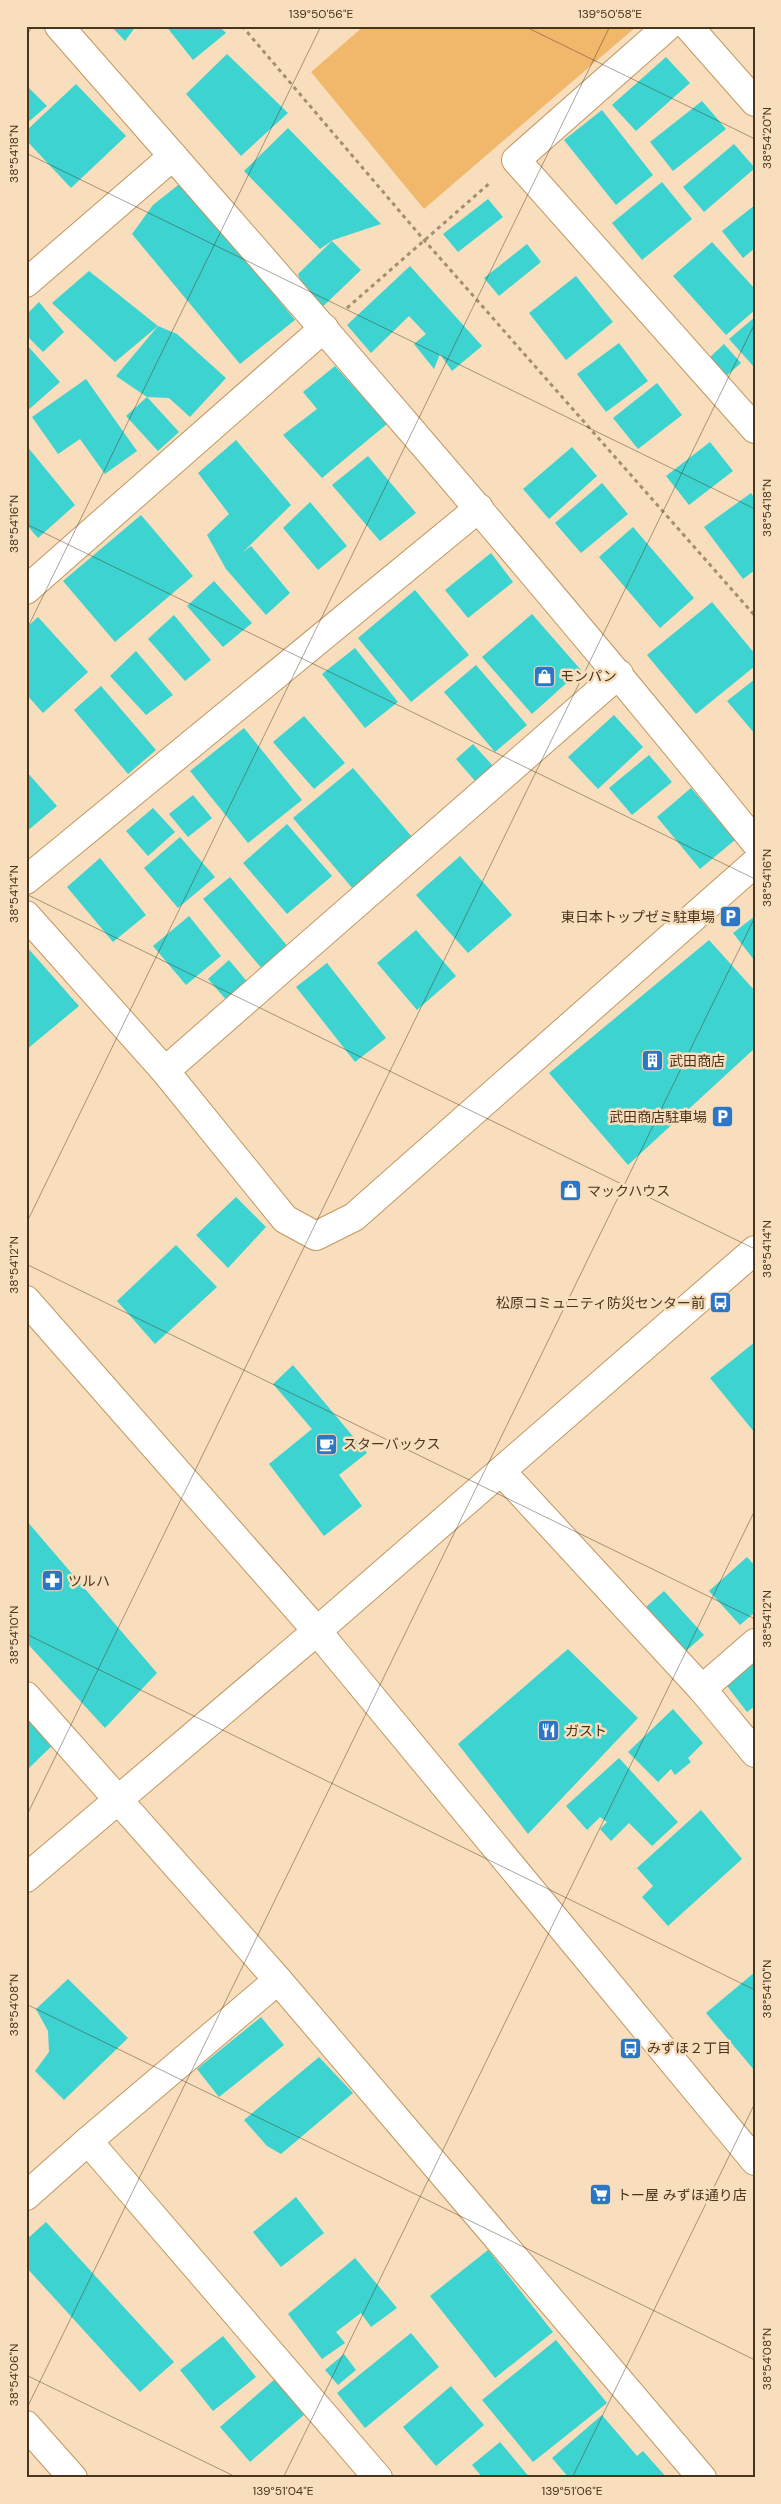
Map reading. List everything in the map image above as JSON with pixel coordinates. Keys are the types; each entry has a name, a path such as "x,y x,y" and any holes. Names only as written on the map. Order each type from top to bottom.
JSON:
{"street":[{"path":"59,26 480,508 619,674 755,842"},
{"path":"668,26 516,160 755,429"},
{"path":"688,26 755,102"},
{"path":"26,283 173,156"},
{"path":"26,590 324,328"},
{"path":"26,880 480,508"},
{"path":"165,1071 619,674"},
{"path":"26,915 165,1071 285,1218 316,1236 354,1217 755,863"},
{"path":"26,1878 317,1632 755,1250"},
{"path":"26,1300 317,1632 755,2161"},
{"path":"501,1470 702,1689 755,1753"},
{"path":"702,1689 755,1643"},
{"path":"26,1696 278,1980 702,2478"},
{"path":"26,2196 278,1980"},
{"path":"88,2141 378,2478"},
{"path":"26,2425 73,2478"}],"path":[{"path":"242,26 424,240 755,616"},
{"path":"324,328 516,160"}],"shaded area":[{"path":"364,26 637,26 424,209 311,72"}],"building":[{"path":"111,26 136,26 125,41"},
{"path":"166,26 219,26 226,33 193,60"},
{"path":"227,54 288,113 241,156 186,94"},
{"path":"666,57 690,83 636,131 612,105"},
{"path":"76,84 126,136 71,188 26,140 26,131"},
{"path":"26,85 47,106 26,124"},
{"path":"702,101 726,129 673,171 650,142"},
{"path":"602,110 653,175 616,205 564,140"},
{"path":"288,128 381,224 333,240 320,249 244,171"},
{"path":"734,144 755,168 704,212 683,187"},
{"path":"182,182 295,320 240,364 132,234 153,205"},
{"path":"662,182 692,219 642,260 612,223"},
{"path":"488,199 503,217 458,252 443,234"},
{"path":"755,205 755,248 743,258 722,231"},
{"path":"332,241 361,270 313,316 298,274"},
{"path":"712,242 755,289 755,310 726,335 673,276"},
{"path":"527,244 541,262 499,296 484,278"},
{"path":"410,266 482,346 452,371 440,354 434,369 414,344 426,334 409,316 371,353 347,325"},
{"path":"89,271 158,326 115,362 52,303"},
{"path":"576,276 613,322 566,360 529,313"},
{"path":"39,302 64,332 43,352 26,335 26,315"},
{"path":"755,317 755,368 729,339"},
{"path":"158,326 177,334 226,378 190,417 169,398 147,397 116,376"},
{"path":"619,343 648,381 606,412 577,374"},
{"path":"26,344 60,382 26,412"},
{"path":"724,344 741,363 724,378 708,359"},
{"path":"335,366 387,424 322,478 283,435 317,409 303,392"},
{"path":"86,379 137,451 105,474 80,439 58,454 32,417"},
{"path":"657,383 682,415 638,449 613,418"},
{"path":"147,397 179,432 158,451 126,416"},
{"path":"236,440 291,505 242,553 251,546 290,593 266,615 226,569 207,535 229,514 198,473"},
{"path":"710,442 733,471 689,505 666,476"},
{"path":"26,445 75,505 38,538 26,524"},
{"path":"572,447 597,476 549,519 523,489"},
{"path":"368,456 416,513 380,541 332,485"},
{"path":"602,483 628,514 581,553 555,523"},
{"path":"751,493 755,499 755,570 743,579 704,527"},
{"path":"310,502 347,546 318,570 283,528"},
{"path":"141,515 193,576 115,642 63,581"},
{"path":"633,527 694,598 660,628 599,557"},
{"path":"491,553 513,582 468,618 445,590"},
{"path":"214,581 252,623 223,647 187,606"},
{"path":"415,590 469,655 411,702 358,638"},
{"path":"712,602 755,654 755,666 696,714 647,655"},
{"path":"532,614 581,670 532,714 482,657"},
{"path":"174,615 211,660 185,681 148,639"},
{"path":"38,617 88,672 43,713 26,694 26,628"},
{"path":"355,648 398,702 365,728 322,674"},
{"path":"136,651 173,695 146,715 110,676"},
{"path":"476,665 527,725 495,752 444,692"},
{"path":"755,679 755,734 727,701"},
{"path":"101,686 156,750 128,774 74,710"},
{"path":"614,715 643,747 598,789 568,757"},
{"path":"304,716 345,763 314,789 273,742"},
{"path":"244,728 302,800 248,843 190,771"},
{"path":"473,744 494,767 476,782 456,759"},
{"path":"649,755 672,782 632,815 609,788"},
{"path":"353,768 413,838 353,889 293,818"},
{"path":"26,771 57,806 26,832"},
{"path":"691,788 735,840 700,869 657,817"},
{"path":"193,795 212,818 188,837 169,814"},
{"path":"153,808 175,832 148,856 126,831"},
{"path":"287,824 332,876 287,914 243,863"},
{"path":"180,837 215,877 178,908 144,868"},
{"path":"460,856 512,915 468,953 416,895"},
{"path":"100,858 146,915 113,942 67,887"},
{"path":"230,877 289,948 263,970 203,899"},
{"path":"189,916 221,956 186,985 153,946"},
{"path":"755,916 755,961 733,933"},
{"path":"416,930 456,976 417,1010 377,963"},
{"name":"武田商店","path":"709,940 755,991 755,1048 628,1165 549,1073"},
{"path":"26,946 79,1006 26,1050"},
{"path":"229,960 250,985 229,1003 208,979"},
{"path":"327,963 386,1038 355,1062 296,987"},
{"path":"236,1197 266,1227 228,1268 196,1235"},
{"path":"176,1245 217,1287 155,1344 117,1301"},
{"path":"755,1342 755,1433 710,1378"},
{"name":"スターバックス","path":"293,1365 367,1453 339,1475 362,1506 324,1536 269,1464 312,1429 273,1384"},
{"name":"ツルハ","path":"26,1520 157,1673 105,1728 26,1642"},
{"path":"747,1557 755,1566 755,1612 740,1625 709,1591"},
{"path":"664,1591 704,1635 686,1651 646,1607"},
{"name":"ガスト","path":"568,1649 638,1718 528,1834 458,1744"},
{"path":"755,1658 755,1706 747,1712 724,1682"},
{"path":"26,1703 62,1736 26,1771"},
{"path":"673,1709 703,1743 688,1758 691,1762 675,1775 671,1769 658,1782 628,1752"},
{"path":"619,1758 678,1822 652,1846 629,1823 611,1841 600,1829 607,1822 600,1817 587,1830 566,1806"},
{"path":"701,1810 742,1859 668,1926 642,1897 653,1886 637,1868"},
{"path":"755,1972 755,2071 706,2013"},
{"path":"68,1979 128,2038 64,2100 35,2071 49,2052 48,2031 36,2009"},
{"path":"261,2017 284,2045 219,2097 197,2069"},
{"path":"319,2057 353,2093 281,2154 267,2146 244,2120"},
{"path":"296,2197 324,2233 281,2267 253,2232"},
{"path":"46,2222 174,2362 140,2392 26,2267 26,2240"},
{"path":"488,2250 553,2332 495,2378 430,2296"},
{"path":"355,2258 397,2308 371,2327 361,2313 336,2332 345,2343 322,2359 288,2314"},
{"path":"411,2333 439,2367 365,2428 337,2393"},
{"path":"223,2336 256,2377 213,2411 180,2370"},
{"path":"556,2340 607,2403 533,2462 482,2400"},
{"path":"344,2354 356,2370 338,2385 325,2370"},
{"path":"275,2379 305,2414 250,2462 220,2427"},
{"path":"451,2386 484,2425 436,2466 403,2427"},
{"path":"602,2415 637,2456 643,2451 667,2478 569,2478 552,2458"},
{"path":"500,2442 530,2478 483,2478 472,2465"}],"place":[{"name":"モンパン","path":"544,676"},
{"name":"東日本トップゼミ駐車場","path":"731,917"},
{"name":"武田商店","path":"653,1061"},
{"name":"武田商店駐車場","path":"723,1117"},
{"name":"マックハウス","path":"571,1191"},
{"name":"松原コミュニティ防災センター前","path":"721,1303"},
{"name":"スターバックス","path":"327,1444"},
{"name":"ツルハ","path":"52,1581"},
{"name":"ガスト","path":"549,1731"},
{"name":"みずほ２丁目","path":"631,2048"},
{"name":"トー屋 みずほ通り店","path":"601,2195"}]}
